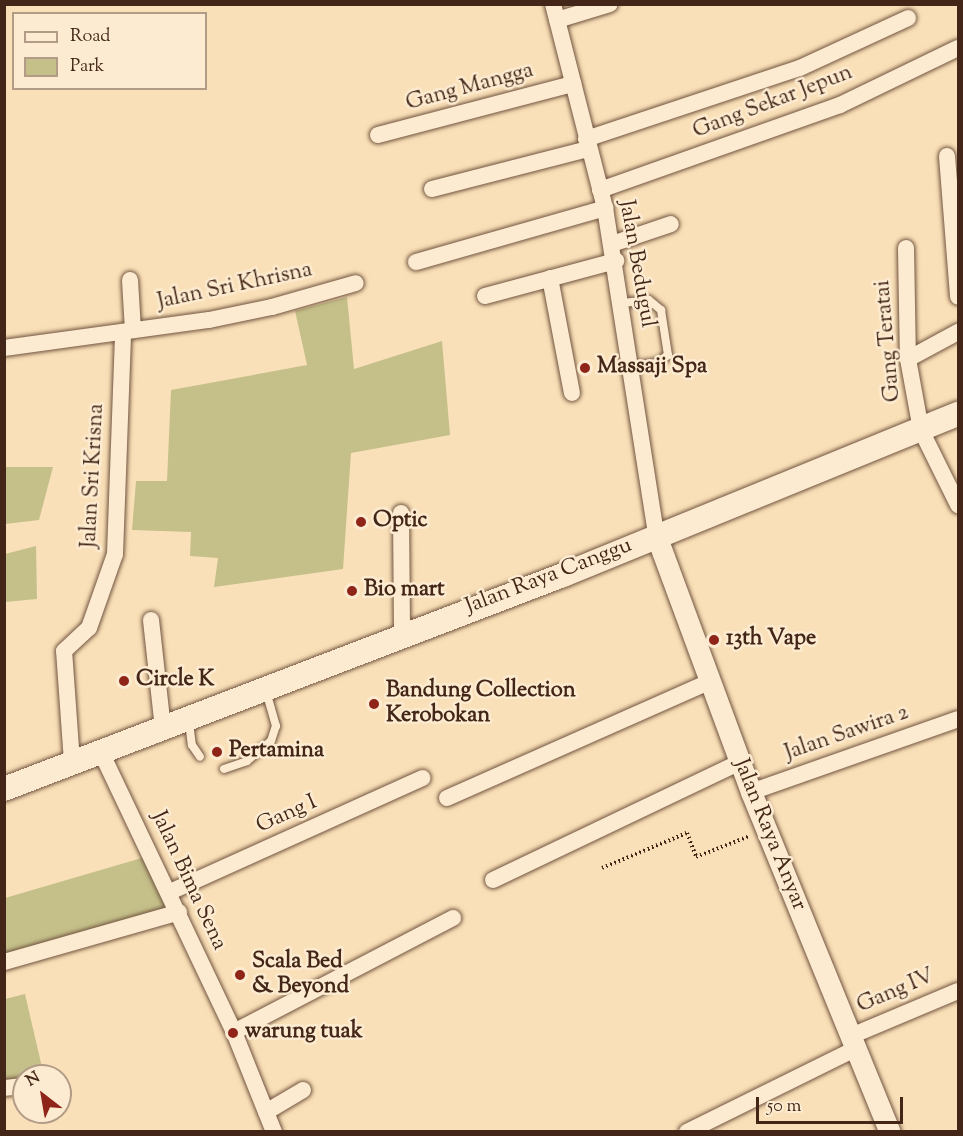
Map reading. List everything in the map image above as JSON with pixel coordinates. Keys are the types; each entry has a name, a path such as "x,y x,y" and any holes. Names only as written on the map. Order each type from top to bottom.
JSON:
{"main road":[{"name":"Jalan Raya Canggu","path":"4,789 163,729 958,414"}],"street":[{"path":"555,12 610,4"},
{"name":"Jalan Bedugul","path":"555,12 605,208 616,261 656,535"},
{"path":"432,189 587,144 800,68 908,18"},
{"name":"Gang Sekar Jepun","path":"600,190 840,105 958,48"},
{"name":"Gang Mangga","path":"378,135 573,84"},
{"path":"947,156 958,297"},
{"path":"416,262 605,208"},
{"path":"612,244 671,224"},
{"name":"Gang Teratai","path":"906,248 908,359 921,430 958,505"},
{"path":"485,296 616,261"},
{"path":"550,278 572,393"},
{"path":"4,348 128,331 130,280"},
{"name":"Jalan Sri Khrisna","path":"128,331 272,307 356,283"},
{"name":"Jalan Sri Krisna","path":"72,762 64,651 89,628 115,554 128,331"},
{"path":"908,359 958,332"},
{"path":"401,513 402,634"},
{"name":"Jalan Raya Anyar","path":"656,535 751,792 890,1131"},
{"path":"151,620 163,729"},
{"path":"447,798 709,682"},
{"name":"Jalan Sawira 2","path":"751,792 958,719"},
{"name":"Jalan Bima Sena","path":"101,752 170,892 234,1032 274,1131"},
{"path":"493,880 740,762"},
{"name":"Gang I","path":"170,892 423,778"},
{"path":"4,962 179,912"},
{"path":"234,1032 453,918"},
{"name":"Gang IV","path":"687,1131 853,1043 958,991"},
{"path":"266,1112 303,1090"}],"lane":[{"path":"622,303 649,300 660,310 668,355 657,363 631,366"},
{"path":"224,769 247,761 271,741 276,726 265,688"},
{"path":"188,718 192,745 200,757"}],"path":[{"path":"602,868 687,832 696,857 766,829"}],"green space":[{"path":"347,297 354,369 442,341 450,435 351,453 343,569 214,587 218,558 190,556 191,532 132,530 136,481 167,481 171,390 307,365 295,311"},
{"path":"4,467 53,467 39,520 5,524"},
{"path":"36,546 37,599 5,602 5,554"},
{"path":"152,855 181,920 5,955 5,898"},
{"path":"25,994 41,1064 12,1064 12,1089 5,1090 5,999"}],"place":[{"name":"Massaji Spa","path":"585,368"},
{"name":"Optic","path":"361,522"},
{"name":"Bio mart","path":"352,591"},
{"name":"13th Vape","path":"714,640"},
{"name":"Circle K","path":"124,681"},
{"name":"Bandung Collection Kerobokan","path":"374,704"},
{"name":"Pertamina","path":"217,752"},
{"name":"Scala Bed & Beyond","path":"240,975"},
{"name":"warung tuak","path":"233,1033"}]}
